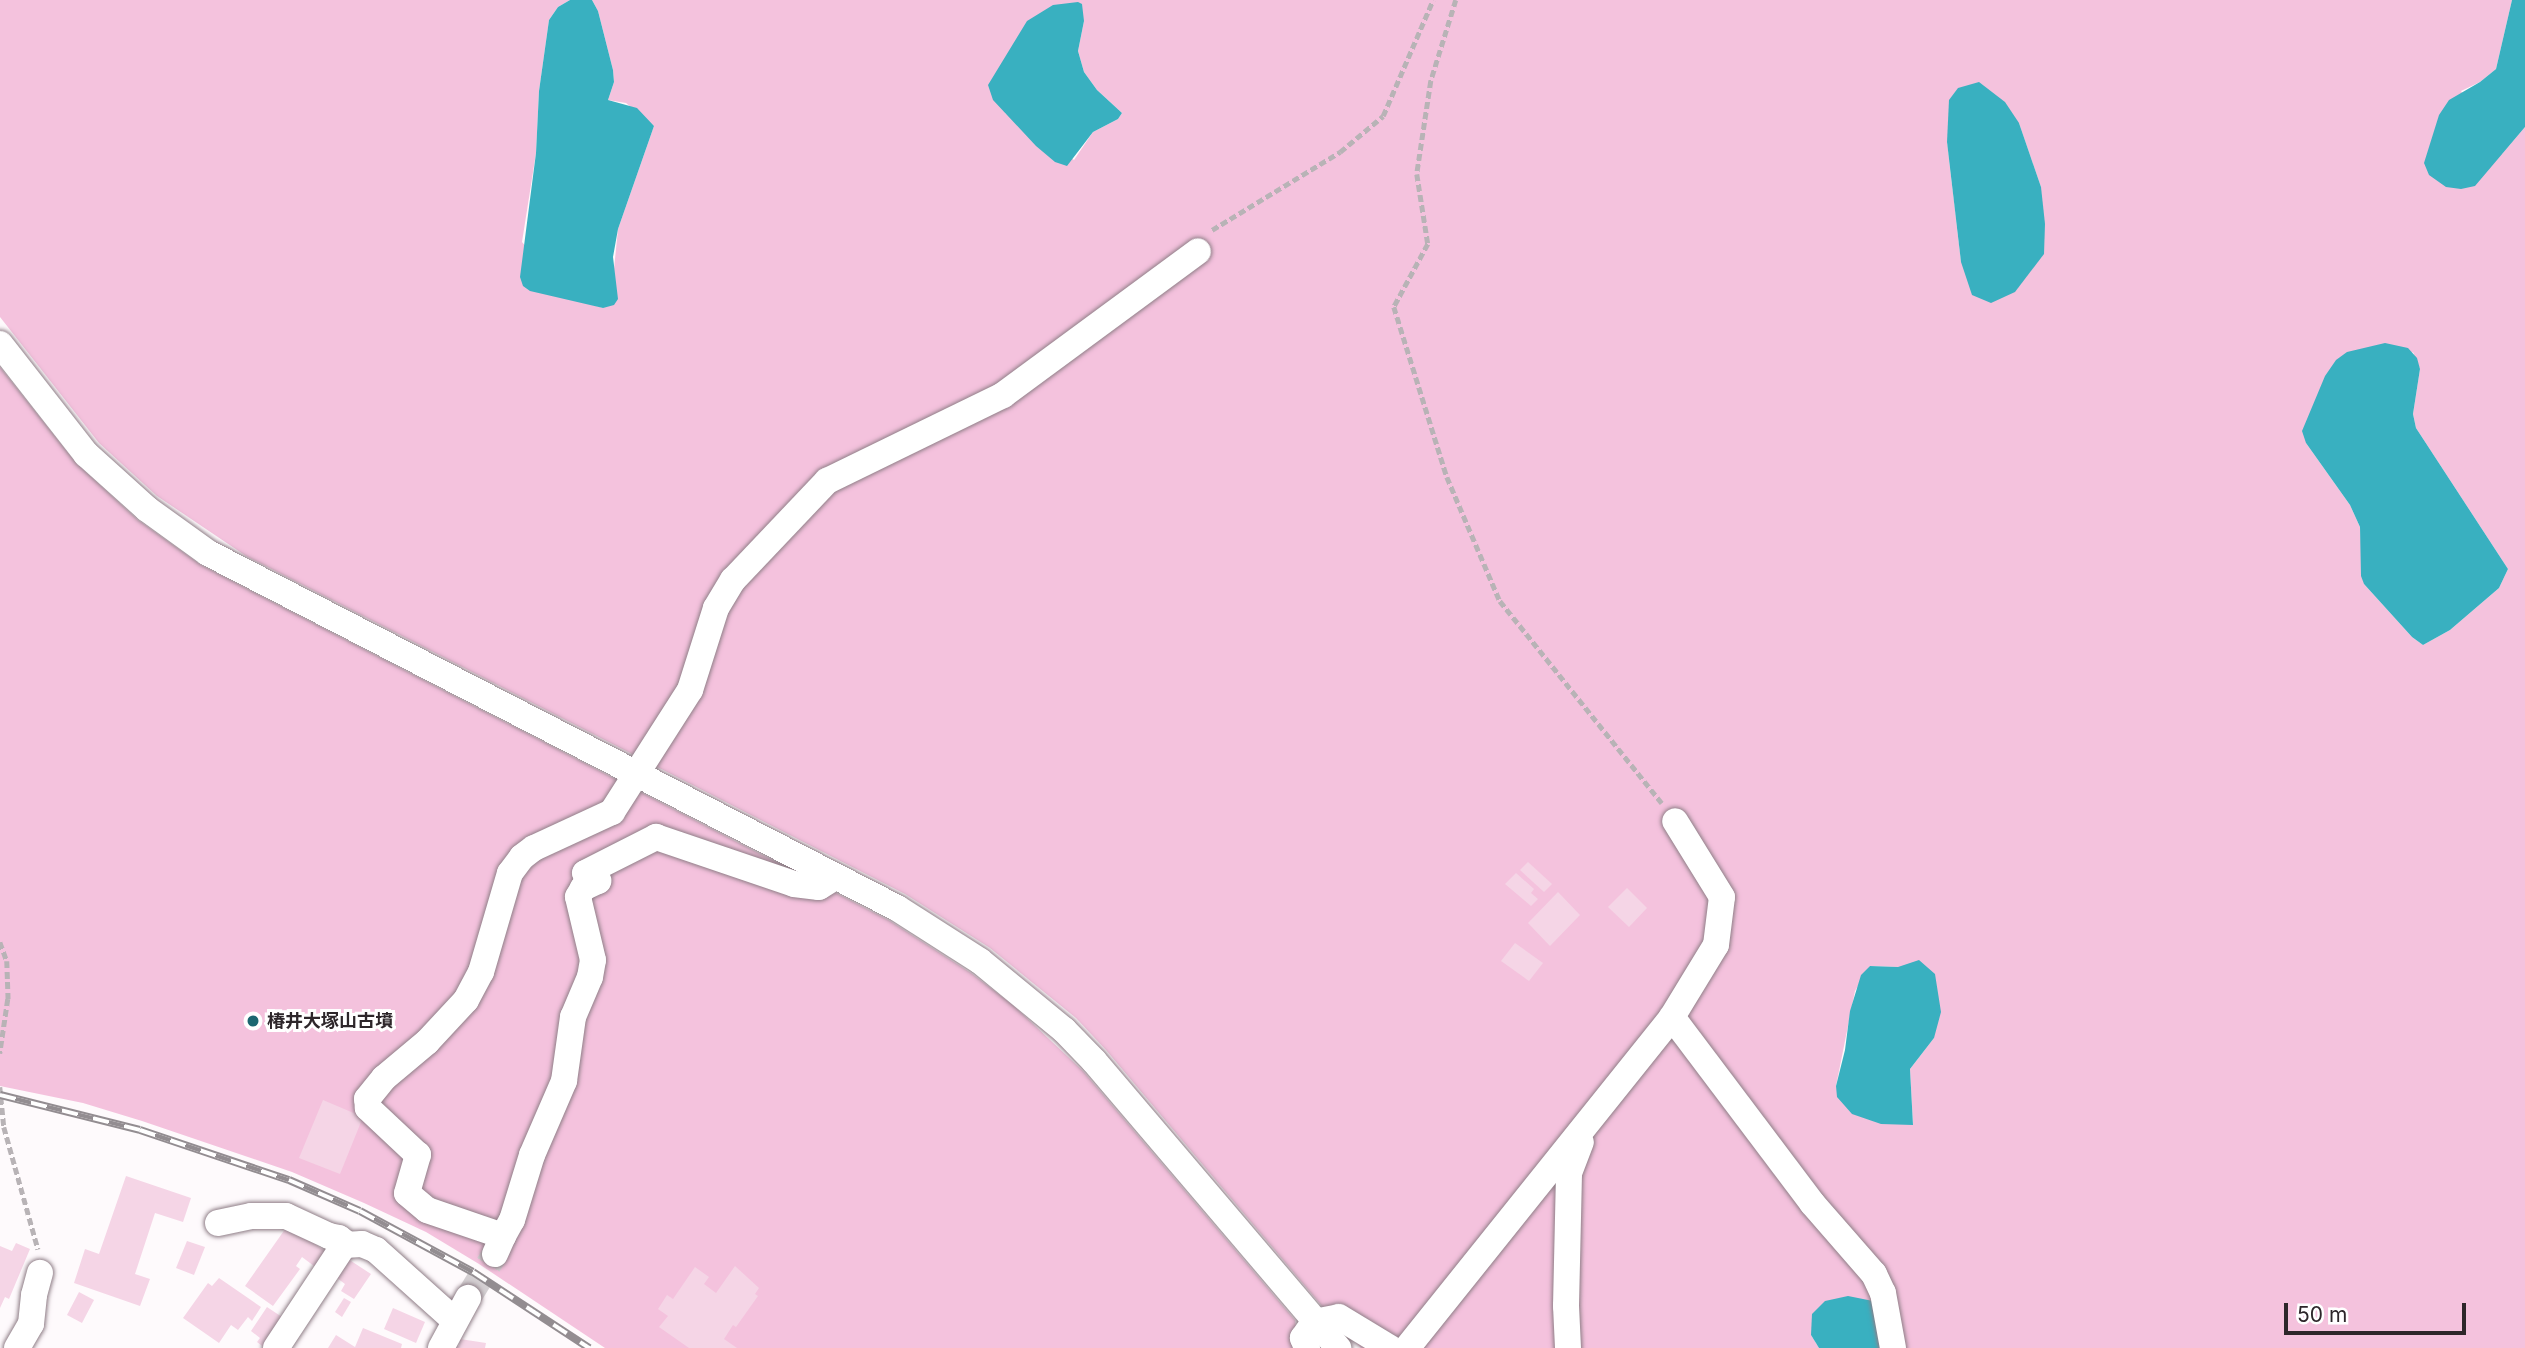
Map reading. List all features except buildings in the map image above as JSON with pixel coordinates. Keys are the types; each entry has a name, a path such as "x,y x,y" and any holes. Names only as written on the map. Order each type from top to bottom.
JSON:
{"street":[{"path":"835,877 819,887 794,884 656,837 585,873 598,881 583,888 578,897 593,960 590,977 573,1017 564,1082 532,1154 512,1220 499,1245 427,1210 407,1193 418,1154 368,1108 367,1099 384,1078 427,1042 466,1000 481,972 510,873 522,857 534,848 612,812 690,690 716,608 733,580 827,481 1003,395 1198,251"},
{"path":"0,344 86,454 180,534 238,570 897,908 949,940 1023,994 1065,1030 1119,1089 1338,1348"},
{"path":"1407,1348 1672,1017 1716,945 1722,897 1675,821"},
{"path":"1672,1017 1812,1203 1834,1225 1874,1275 1883,1293 1893,1348"},
{"path":"1568,1348 1566,1306 1569,1173 1589,1120"},
{"path":"218,1223 251,1216 286,1216 339,1238 348,1245"},
{"path":"275,1348 344,1245 362,1244 376,1250 455,1321"},
{"path":"17,1348 31,1324 40,1273"},
{"path":"441,1348 468,1298"},
{"path":"1307,1348 1303,1338 1314,1322 1339,1317 1390,1348"}],"path":[{"path":"1198,251 1209,232 1340,152 1383,116 1433,0"},
{"path":"1456,0 1431,81 1417,174 1427,244 1394,307 1447,477 1500,601 1675,821"},
{"path":"0,942 7,961 8,999 0,1053"},
{"path":"0,1087 4,1128 38,1246 40,1273"}],"shaded area":[{"path":"0,0 570,0 558,7 549,20 539,91 536,153 522,242 569,298 603,308 614,269 618,229 654,126 626,103 608,100 614,82 613,70 598,11 592,0 2512,0 2496,69 2480,82 2461,91 2502,154 2525,127 2525,1348 1885,1348 1811,1335 1819,1348 1361,1348 1326,1311 1106,1050 1076,1018 990,948 905,894 246,556 157,496 99,443 0,317","holes":["1084,21 1078,51 1084,72 1097,90 1122,113 1118,119 1093,132 1074,160 1005,113","2019,123 2041,187 1961,262 1947,142","2413,352 2420,369 2413,414 2416,428 2508,569 2499,588 2450,630 2423,645 2412,637 2364,584 2360,527 2350,505 2306,443","1870,966 1898,967 1934,1038 1910,1069 1913,1125 1836,1086 1855,991"]},
{"path":"0,367 76,463 138,520 201,565 890,921 971,973 1014,1006 1083,1071 1295,1320 1299,1348 605,1348 426,1232 364,1203 292,1172 142,1121 83,1103 0,1086"}],"water":[{"path":"570,0 592,0 598,11 613,70 614,82 608,100 637,108 654,126 618,229 613,257 618,299 614,305 603,308 530,291 523,286 520,277 549,20 558,7"},
{"path":"2512,0 2525,0 2525,127 2475,186 2461,189 2446,187 2429,175 2424,163 2439,115 2449,100 2496,69"},
{"path":"1078,2 1082,4 1084,21 1078,51 1084,72 1097,90 1122,113 1118,119 1093,132 1067,166 1055,162 1036,146 993,100 988,85 1027,21 1053,5"},
{"path":"1979,82 2005,102 2019,123 2041,187 2045,224 2044,254 2015,292 1991,303 1972,295 1961,262 1947,142 1949,100 1958,88"},
{"path":"2385,343 2408,348 2417,358 2420,369 2413,414 2416,428 2508,569 2499,588 2450,630 2423,645 2412,637 2364,584 2361,576 2360,527 2350,505 2306,443 2302,431 2325,376 2336,360 2347,352"},
{"path":"1919,960 1935,974 1941,1012 1934,1038 1910,1069 1913,1125 1881,1124 1852,1114 1837,1097 1836,1086 1845,1050 1850,1011 1861,975 1870,966 1898,967"},
{"path":"1848,1296 1873,1301 1885,1348 1819,1348 1811,1335 1812,1314 1825,1301"}],"tunnel":[{"path":"468,1298 495,1254"}],"railway":[{"path":"0,1095 140,1130 289,1180 360,1211 473,1272 589,1348"}],"place":[{"name":"椿井大塚山古墳","path":"253,1021"}]}
